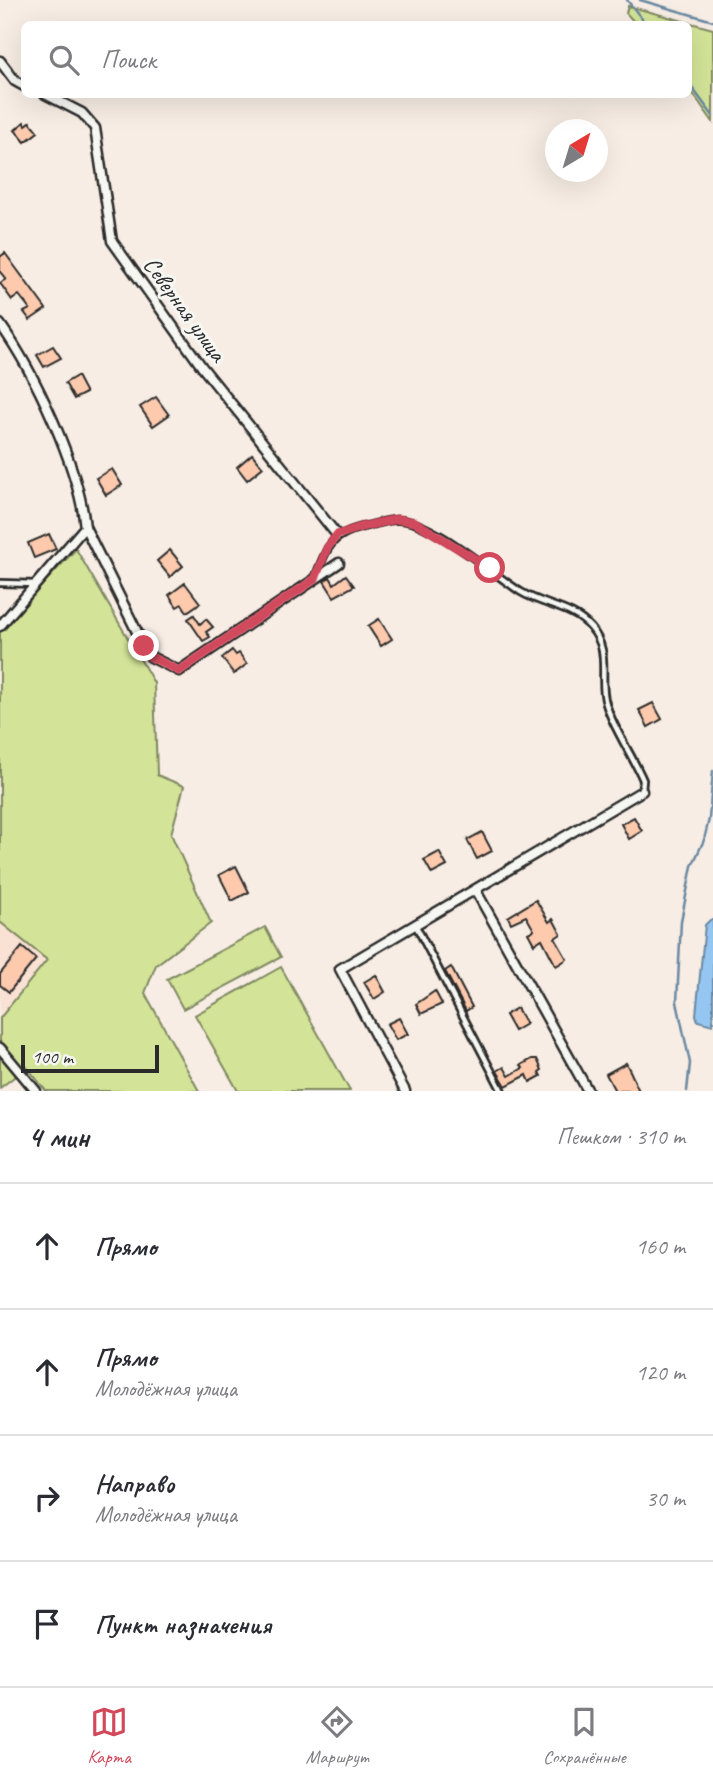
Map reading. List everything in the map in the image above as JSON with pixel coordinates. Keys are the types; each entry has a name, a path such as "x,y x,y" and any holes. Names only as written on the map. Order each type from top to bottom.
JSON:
{"street":[{"path":"0,61 15,81 21,84"},
{"name":"Северная улица","path":"53,98 82,113 95,128 112,241 202,367 337,535"},
{"path":"0,324 21,353 83,502 85,527 151,657 179,671 339,563"},
{"path":"0,626 85,527"},
{"path":"405,1091 340,969 642,791"},
{"path":"475,891 588,1091"},
{"path":"0,1048 36,1091"}],"lane":[{"path":"315,579 327,548 337,535 397,519 415,522 490,568 521,592 545,604 574,613 591,628 601,644 605,658 603,692 606,709 643,780 642,791"},
{"path":"0,583 38,584"},
{"path":"416,926 502,1091"}],"shaded area":[{"path":"0,922 47,960 0,1018"}],"green space":[{"path":"628,6 683,21 633,21 626,13"},
{"path":"692,23 713,29 713,122 692,92"},
{"path":"76,549 154,683 157,775 184,786 171,834 211,923 156,965 145,993 199,1091 46,1091 27,1067 0,1088 0,1018 47,960 0,922 0,630"},
{"path":"265,927 281,957 183,1009 167,979"},
{"path":"281,967 350,1091 238,1091 195,1015"}],"water":[{"path":"713,920 713,1025 698,1021 696,1015 705,925"}],"building":[{"path":"24,122 26,125 30,122 38,132 25,142 15,130"},
{"path":"5,253 46,309 30,320 24,312 30,309 19,295 12,300 0,283 6,279 0,272 0,257"},
{"path":"53,346 61,358 44,367 37,355"},
{"path":"77,376 86,393 74,399 65,383"},
{"path":"156,397 169,415 153,426 140,407"},
{"path":"252,454 263,467 247,480 237,467"},
{"path":"112,469 122,485 106,495 96,478"},
{"path":"49,534 56,549 34,558 28,543"},
{"path":"170,550 183,566 170,577 157,561"},
{"path":"346,575 354,586 334,597 324,581 330,577 334,584"},
{"path":"185,583 200,603 187,612 182,604 177,607 169,595"},
{"path":"194,615 200,624 206,619 213,627 206,632 210,637 203,641 188,619"},
{"path":"379,619 392,639 381,646 368,626"},
{"path":"232,650 236,655 239,653 247,664 234,674 222,658"},
{"path":"653,703 662,719 648,727 639,710"},
{"path":"634,817 642,831 629,839 621,824"},
{"path":"482,832 492,851 477,859 467,840"},
{"path":"439,852 447,866 432,874 424,860"},
{"path":"236,866 249,892 232,901 219,875"},
{"path":"536,900 549,922 553,919 561,934 555,938 567,959 556,966 542,939 534,944 528,933 534,930 526,916 511,923 508,917"},
{"path":"22,947 36,959 9,992 0,985 0,974"},
{"path":"451,967 472,1007 466,1011 445,971"},
{"path":"376,975 385,992 374,999 364,982"},
{"path":"435,991 442,1004 421,1014 416,1004"},
{"path":"517,1008 526,1024 514,1031 505,1015"},
{"path":"399,1018 408,1034 396,1040 387,1024"},
{"path":"532,1059 537,1059 542,1070 539,1072 541,1076 530,1082 527,1075 506,1086 497,1071 504,1067 509,1076"},
{"path":"626,1063 639,1091 615,1091 606,1074"}],"waterway":[{"path":"627,0 644,21"},
{"path":"640,0 713,21"},
{"path":"692,87 713,116"},
{"path":"687,1091 690,1063 677,1002 681,921 692,866 704,840 709,819 713,771"}],"route":[{"path":"144,646 151,657 179,671 315,579 327,548 337,535 361,527 397,519 415,522 490,568"}]}
